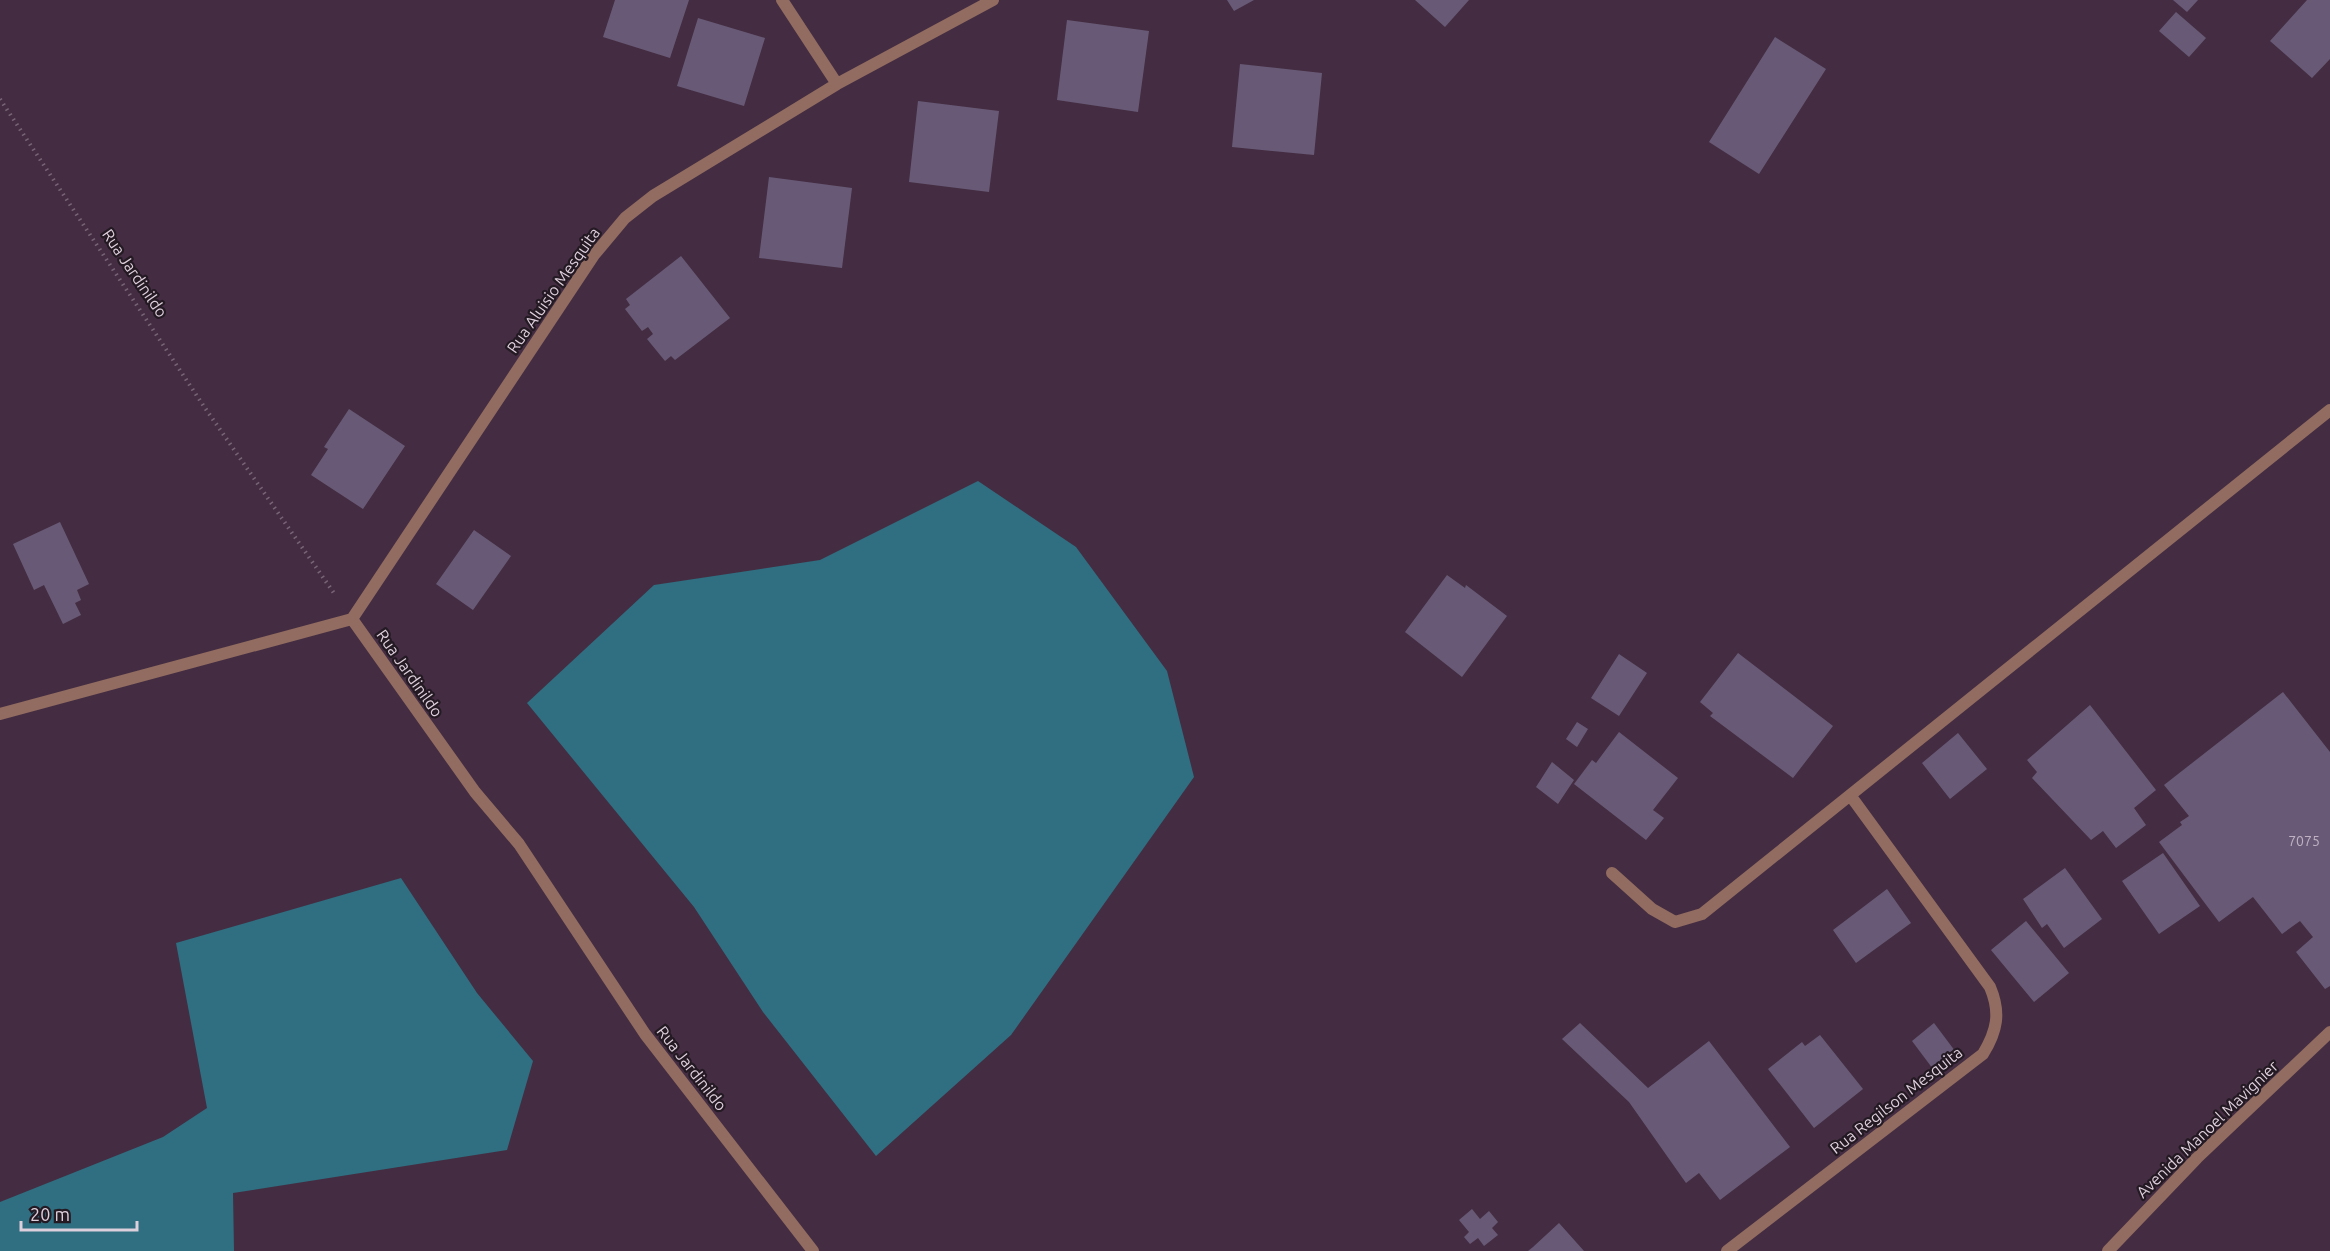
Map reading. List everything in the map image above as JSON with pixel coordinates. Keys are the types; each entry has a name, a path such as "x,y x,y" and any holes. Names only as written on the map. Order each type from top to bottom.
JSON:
{"street":[{"path":"782,0 837,84"},
{"name":"Rua Aluisio Mesquita","path":"352,619 594,255 625,218 653,196 837,84 993,0"},
{"path":"1612,873 1652,909 1675,922 1702,914 2330,410"},
{"path":"0,714 352,619"},
{"name":"Rua Jardinildo","path":"352,619 475,792 519,844 645,1034 813,1251"},
{"name":"Rua Regilson Mesquita","path":"1727,1251 1741,1247 1983,1054 1993,1037 1997,1004 1990,987 1850,795"},
{"name":"Avenida Manoel Mavignier","path":"2108,1251 2197,1158 2330,1032"}],"path":[{"name":"Rua Jardinildo","path":"0,99 205,408 352,619"}],"water":[{"path":"978,481 1076,547 1167,671 1194,777 1011,1035 876,1156 763,1012 694,907 527,703 654,585 820,560"},
{"path":"401,878 477,993 533,1061 507,1150 233,1193 234,1251 0,1251 0,1202 163,1137 207,1108 176,943"}],"building":[{"path":"615,0 689,0 670,58 603,37"},
{"path":"1227,0 1254,0 1234,11"},
{"path":"1415,0 1469,0 1445,27"},
{"path":"2173,0 2198,0 2187,12"},
{"path":"2307,0 2330,0 2330,59 2312,78 2270,41"},
{"path":"2176,12 2206,38 2189,57 2159,31"},
{"path":"698,18 765,38 744,106 677,86"},
{"path":"1067,20 1149,31 1138,112 1057,100"},
{"path":"1775,37 1826,69 1759,174 1709,142"},
{"path":"1240,64 1322,73 1314,155 1232,147"},
{"path":"918,101 999,111 989,192 909,182"},
{"path":"769,177 852,188 842,268 759,258"},
{"path":"681,256 730,318 675,360 671,356 665,361 647,339 653,334 648,327 642,331 625,309 630,305 626,299"},
{"path":"349,409 405,446 363,509 311,475 328,449 324,447"},
{"path":"60,522 89,584 77,590 81,600 75,603 81,615 63,624 44,585 34,590 13,544"},
{"path":"474,530 511,556 473,610 436,584"},
{"path":"1447,575 1465,588 1466,585 1507,616 1462,677 1405,632"},
{"path":"1738,653 1833,726 1793,778 1710,716 1713,713 1700,702"},
{"path":"1619,654 1647,673 1619,716 1591,698"},
{"path":"2283,692 2330,752 2330,986 2325,989 2296,952 2313,937 2300,921 2282,934 2253,897 2219,922 2159,842 2182,825 2180,822 2189,816 2164,785"},
{"path":"2090,705 2156,790 2134,808 2146,825 2116,848 2103,831 2091,840 2032,778 2037,772 2027,760"},
{"path":"1577,722 1588,729 1577,747 1566,739"},
{"path":"1619,732 1678,778 1653,810 1664,818 1646,840 1574,784 1592,760 1596,763"},
{"path":"1958,733 1987,769 1950,799 1922,763"},
{"path":"1552,762 1574,780 1558,804 1536,787"},
{"path":"2163,853 2200,906 2159,934 2122,881"},
{"path":"2065,868 2102,919 2064,948 2047,924 2042,928 2023,899"},
{"path":"1887,889 1911,923 1856,963 1833,930"},
{"path":"2026,921 2069,973 2034,1002 1991,950"},
{"path":"1580,1023 1648,1088 1709,1041 1790,1147 1720,1200 1699,1173 1686,1183 1629,1102 1562,1039"},
{"path":"1934,1023 1955,1051 1933,1069 1912,1041"},
{"path":"1820,1035 1863,1089 1814,1128 1768,1069 1802,1042 1805,1046"},
{"path":"1472,1209 1480,1219 1489,1211 1498,1222 1492,1228 1498,1235 1484,1246 1478,1238 1470,1244 1464,1237 1469,1232 1459,1220"},
{"path":"1559,1223 1584,1251 1528,1251 1533,1247"}]}
